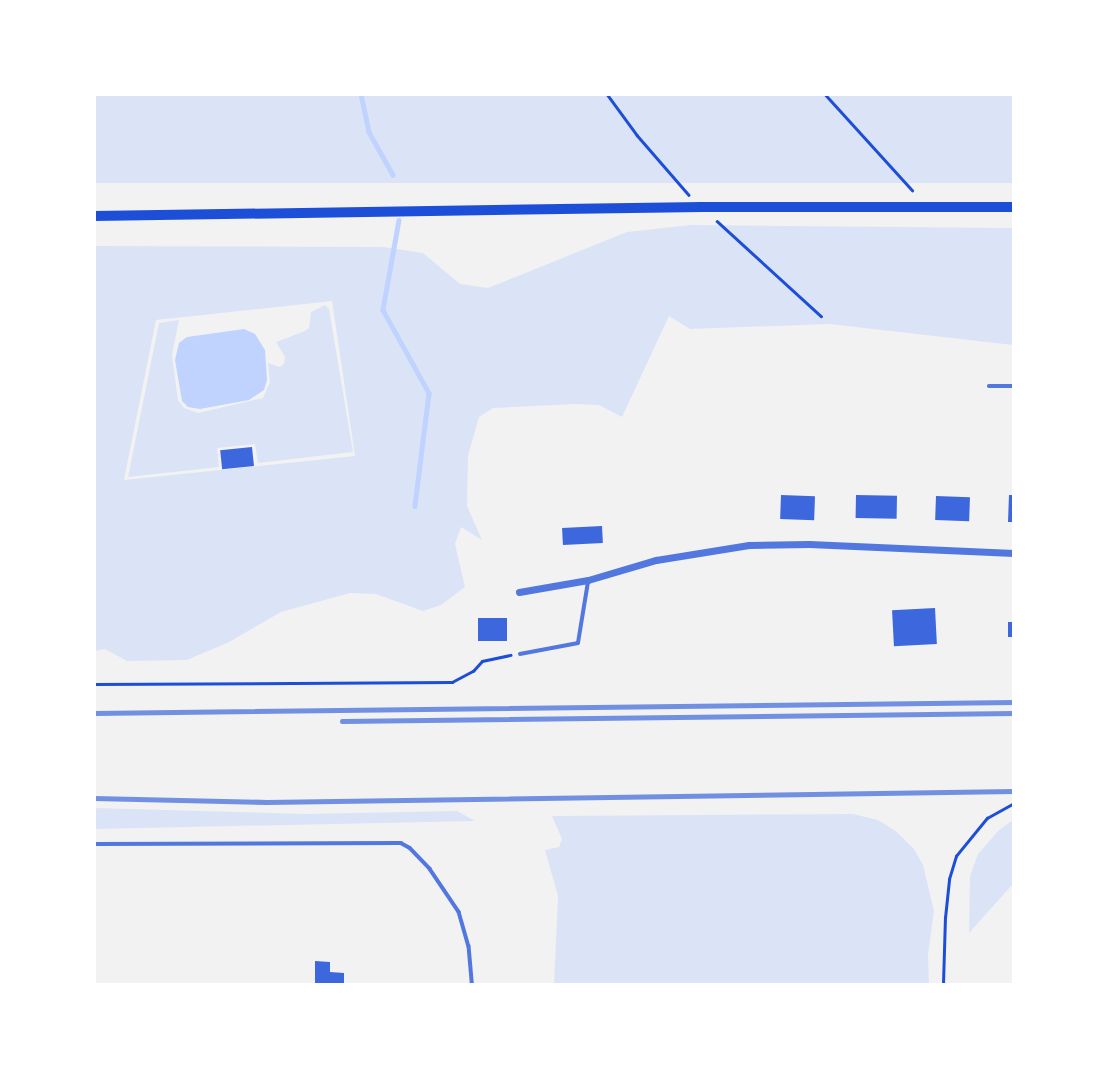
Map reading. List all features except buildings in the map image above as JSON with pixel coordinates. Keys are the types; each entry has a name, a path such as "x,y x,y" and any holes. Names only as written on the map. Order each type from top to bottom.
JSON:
{"main road":[{"path":"94,216 702,207 1013,207"}],"street":[{"path":"519,592 589,580 656,560 749,545 808,544 1013,553"}],"lane":[{"path":"989,386 1013,386"},
{"path":"520,654 578,643 589,580"},
{"path":"94,844 401,842 430,869 455,905 469,946 472,985"}],"path":[{"path":"825,94 912,190"},
{"path":"94,684 452,682 473,671 482,661 520,654"},
{"path":"943,985 944,918 949,879 956,856 987,818 1013,803"}],"shaded area":[{"path":"94,95 1013,95 1013,183 94,183"},
{"path":"691,225 1013,228 1013,345 829,324 690,329 669,316 622,417 599,405 575,404 493,408 479,417 468,456 467,506 482,540 461,527 455,544 465,587 441,605 423,611 376,594 350,593 281,612 229,642 187,660 127,661 105,649 95,651 95,246 384,247 423,253 460,284 488,288 627,232","holes":["332,301 355,456 124,480 156,320"]},
{"path":"325,305 329,309 353,452 258,463 255,444 217,448 219,467 128,477 159,323 179,320 172,355 178,400 184,408 198,413 263,398 270,382 268,363 280,367 284,364 285,357 276,342 309,328 311,312"},
{"path":"95,808 304,814 457,811 475,821 95,829"},
{"path":"853,814 878,820 897,832 914,849 923,865 934,911 928,955 929,984 554,984 558,896 545,850 559,847 562,839 552,816"},
{"path":"1013,820 1013,884 969,933 970,876 978,854 999,830"}],"water":[{"path":"244,329 255,334 265,350 267,380 264,390 249,400 200,409 188,407 182,401 175,360 179,343 187,337"}],"waterway":[{"path":"361,94 369,132 393,175"},
{"path":"399,220 383,310 429,393 415,506"}],"railway":[{"path":"94,713 1014,702"},
{"path":"342,721 1014,713"},
{"path":"94,798 266,802 1014,791"}]}
